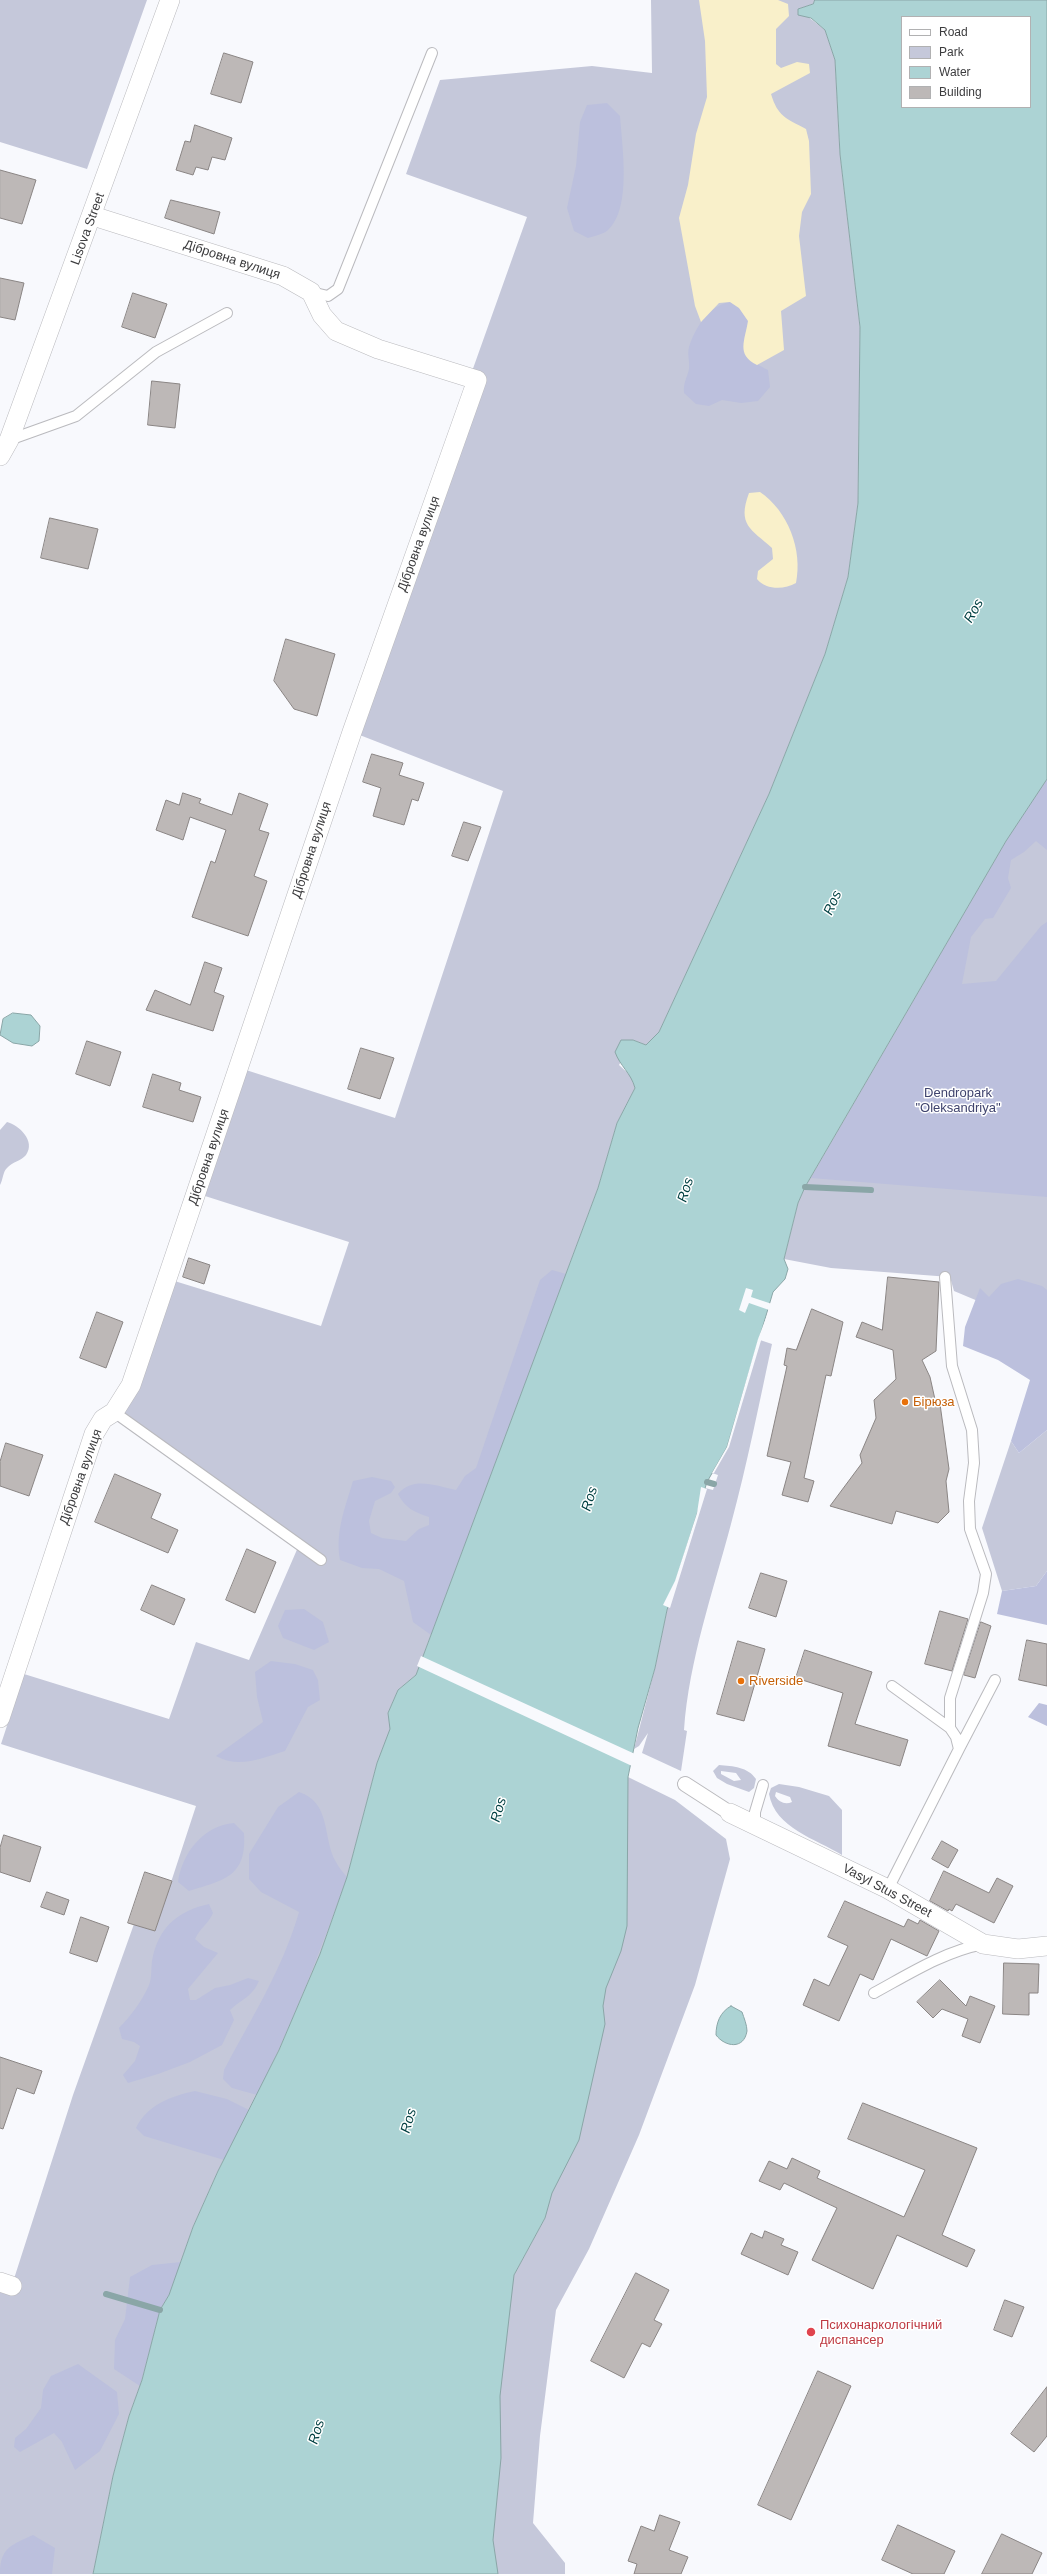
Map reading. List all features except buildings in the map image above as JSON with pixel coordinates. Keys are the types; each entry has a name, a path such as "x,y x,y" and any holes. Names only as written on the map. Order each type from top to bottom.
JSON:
{"street":[{"name":"Lisova Street","path":"0,456 9,440 93,216 170,0"},
{"name":"Дібровна вулиця","path":"0,1718 94,1434 103,1418 114,1412 131,1384 168,1279 352,732 477,380 378,349 336,331 322,315 311,292 283,276 93,216"},
{"path":"685,1784 730,1813"},
{"name":"Vasyl Stus Street","path":"730,1813 888,1889 983,1944 1018,1949 1047,1946"}],"lane":[{"path":"311,292 328,296 338,289 432,53"},
{"path":"9,440 76,416 156,352 227,313"},
{"path":"945,1277 952,1366 972,1430 974,1463 969,1501 970,1529 986,1574 983,1593 950,1698 950,1728"},
{"path":"114,1412 321,1560"},
{"path":"888,1889 995,1680"},
{"path":"892,1686 950,1728 956,1737 959,1748"},
{"path":"755,1824 755,1812 763,1784"},
{"path":"874,1993 936,1959 960,1949 983,1944"}],"green space":[{"path":"0,0 147,0 87,169 0,142"},
{"path":"651,0 815,0 813,4 798,9 825,30 835,60 840,154 860,327 858,503 848,577 825,654 769,794 659,1032 646,1045 633,1040 619,1065 631,1076 635,1088 617,1123 598,1188 416,1675 398,1690 388,1713 391,1729 377,1763 347,1877 320,1954 279,2050 218,2171 193,2227 169,2295 160,2310 142,2380 129,2416 113,2476 93,2574 0,2574 0,2282 12,2285 73,2095 134,1924 155,1931 196,1806 1,1744 24,1674 169,1719 196,1642 249,1660 299,1545 114,1412 168,1279 321,1326 349,1242 205,1196 246,1070 395,1118 503,791 352,732 470,377 527,217 406,174 440,80 592,66 652,73"},
{"path":"607,103 620,116 624,176 623,192 620,207 615,220 608,230 588,238 574,231 567,208 576,166 580,122 587,105"},
{"path":"730,302 739,308 748,321 743,347 744,352 751,360 768,370 770,387 758,401 741,403 722,400 709,406 696,404 684,393 689,369 689,347 695,332 704,318 722,304"},
{"name":"Dendropark \"Oleksandriya\"","path":"1047,779 1047,1305 985,1304 954,1291 950,1277 831,1268 784,1259 798,1203 805,1187 1006,841"},
{"name":"Dendropark \"Oleksandriya\"","path":"1047,779 1047,850 1036,841 1024,852 1011,860 1008,878 1011,888 993,918 985,919 971,937 962,984 996,981 1041,926 1047,922 1047,1197 811,1178 1006,841"},
{"path":"7,1122 16,1126 25,1134 28,1139 29,1150 24,1157 11,1164 6,1169 0,1185 0,1130"},
{"path":"552,1270 566,1274 431,1635 413,1622 404,1581 379,1569 362,1568 340,1560 340,1530 344,1510 353,1481 372,1477 391,1481 395,1487 391,1493 375,1501 369,1521 371,1533 382,1538 406,1541 419,1529 429,1525 429,1517 410,1509 398,1494 404,1488 418,1484 433,1485 456,1490 465,1476 476,1468 540,1280"},
{"path":"1018,1279 1042,1286 1047,1290 1047,1430 1019,1453 1011,1441 1030,1380 998,1360 963,1346 965,1327 980,1288 989,1297 1001,1284"},
{"path":"760,1340 772,1344 753,1434 731,1524 696,1652 687,1704 684,1730 687,1731 681,1771 642,1753 648,1733 639,1746 634,1749 655,1668 667,1610 705,1488 713,1490 718,1475 712,1473 727,1447"},
{"path":"1047,1430 1047,1571 1036,1586 1002,1591 982,1528 1011,1441 1019,1453"},
{"path":"1047,1571 1047,1625 997,1614 1002,1591 1036,1586"},
{"path":"304,1609 323,1622 329,1642 314,1650 283,1638 278,1626 285,1610"},
{"path":"271,1661 295,1664 313,1670 318,1680 320,1700 308,1707 285,1751 259,1759 242,1762 233,1762 216,1756 263,1722 257,1697 255,1672"},
{"path":"1039,1703 1047,1705 1047,1726 1028,1717"},
{"path":"719,1765 735,1767 749,1772 756,1779 754,1788 749,1792 727,1784 717,1778 713,1771","holes":["721,1771 736,1773 741,1780 734,1781 721,1774"]},
{"path":"628,1777 675,1800 726,1839 730,1859 695,1985 639,2135 589,2249 556,2310 540,2436 533,2523 565,2563 565,2574 497,2574 448,2511 514,2275 545,2218"},
{"path":"779,1784 799,1787 829,1796 842,1810 842,1855 809,1838 779,1816 773,1806 769,1794 771,1788","holes":["776,1792 790,1797 792,1802 785,1803 778,1800 775,1796"]},
{"path":"299,1792 309,1797 317,1804 325,1822 332,1853 338,1866 347,1877 305,1988 270,2069 257,2095 232,2088 223,2079 224,2070 275,1973 299,1912 261,1892 249,1879 249,1854 278,1807"},
{"path":"234,1823 244,1833 242,1859 237,1868 223,1879 189,1891 178,1882 180,1871 190,1851 196,1842 213,1829"},
{"path":"209,1904 213,1913 195,1939 204,1947 218,1953 188,1989 190,2000 196,2000 215,1988 230,1985 248,1978 259,1981 250,1994 230,2010 234,2020 222,2045 190,2062 128,2083 123,2075 135,2061 140,2046 134,2042 122,2039 119,2028 136,2008 149,1985 152,1961 159,1939 164,1930 178,1916 187,1911"},
{"path":"195,2091 227,2099 249,2110 224,2160 144,2136 136,2128 146,2113 153,2108 169,2099"},
{"path":"181,2262 169,2295 160,2310 140,2386 114,2369 115,2340 125,2319 130,2277 152,2265"},
{"path":"78,2364 117,2392 119,2414 100,2451 75,2470 62,2442 54,2433 20,2452 14,2447 15,2438 26,2429 41,2408 43,2390 51,2376"},
{"path":"33,2535 55,2548 52,2574 0,2574 2,2558 8,2548"}],"sand":[{"path":"699,0 778,0 788,4 789,16 776,29 776,64 781,68 797,62 809,64 810,73 771,94 777,108 784,116 806,129 809,141 811,194 802,212 799,236 806,296 781,311 784,350 757,365 746,357 744,352 744,341 748,321 739,308 730,302 719,303 701,322 695,306 679,218 688,185 696,134 707,97 705,41"},
{"path":"760,492 770,500 786,520 795,545 798,570 796,583 786,587 770,587 761,583 757,579 758,571 773,559 772,548 752,531 745,519 746,504 749,493"}],"water":[{"name":"Ros","path":"815,0 1047,0 1047,779 1006,841 805,1187 798,1203 784,1259 788,1269 785,1279 773,1292 727,1447 707,1482 667,1610 655,1668 638,1728 628,1777 627,1926 621,1951 606,1988 603,2006 605,2024 579,2140 552,2193 545,2218 514,2275 500,2396 501,2458 493,2540 498,2574 93,2574 113,2476 129,2416 142,2380 160,2310 169,2295 193,2227 218,2171 279,2050 320,1954 347,1877 377,1763 390,1729 388,1713 398,1690 416,1675 598,1188 617,1123 635,1088 631,1078 615,1052 621,1040 633,1040 646,1045 659,1032 769,794 825,654 848,577 858,503 860,327 840,154 835,60 825,30 811,18 798,15 798,9 813,4"},
{"path":"13,1013 31,1015 40,1026 39,1041 32,1046 13,1043 0,1035 3,1019"},
{"path":"731,2006 742,2012 747,2029 745,2037 742,2041 734,2045 724,2042 716,2035 719,2018 727,2008"}],"pier":[{"path":"746,1288 753,1290 751,1297 772,1304 729,1447 714,1473 712,1473 727,1447 758,1339 769,1310 749,1303 745,1313 739,1310"},
{"path":"701,1487 707,1489 670,1608 663,1605 675,1581 697,1513"},
{"path":"421,1656 635,1754 632,1766 417,1666"}],"waterway":[{"path":"805,1187 871,1190"},
{"path":"707,1482 714,1484"},
{"path":"106,2294 160,2310"}],"place":[{"name":"Бірюза","path":"905,1402"},
{"name":"Riverside","path":"741,1681"},
{"name":"Психонаркологічний диспансер","path":"811,2332"}]}
